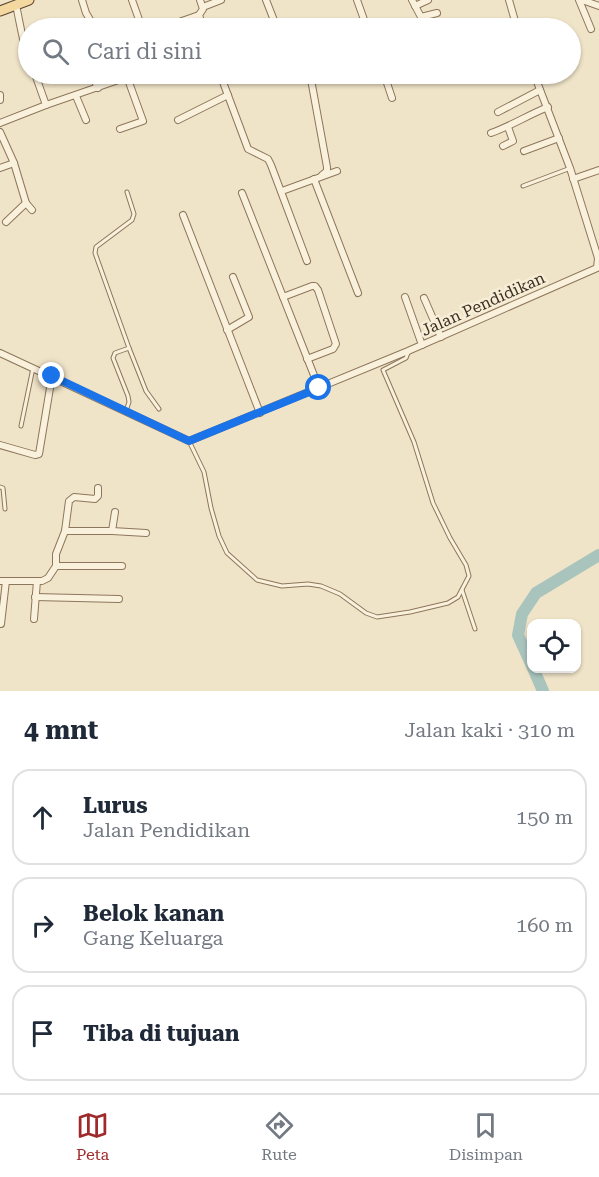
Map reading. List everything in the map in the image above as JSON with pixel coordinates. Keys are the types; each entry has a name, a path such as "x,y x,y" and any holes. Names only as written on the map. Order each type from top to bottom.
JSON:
{"main road":[{"path":"0,11 29,0"}],"street":[{"path":"82,0 89,18"},
{"path":"132,0 138,18"},
{"path":"200,0 203,7"},
{"path":"200,18 203,7 220,0"},
{"path":"266,0 273,18"},
{"path":"357,0 363,18"},
{"path":"428,0 414,3 421,17 437,13"},
{"path":"509,0 514,18"},
{"path":"580,0 599,6"},
{"path":"580,0 591,29"},
{"path":"16,5 19,18"},
{"path":"190,18 199,15"},
{"path":"39,84 46,105"},
{"path":"96,84 98,88"},
{"path":"0,123 107,84"},
{"path":"120,129 143,121 130,84"},
{"path":"224,84 248,148 268,159 307,261"},
{"path":"312,84 327,167 327,171 322,175"},
{"path":"387,84 392,98"},
{"name":"Jalan Pendidikan","path":"189,441 408,351 597,268 596,239 538,84"},
{"path":"498,112 540,90"},
{"path":"0,95 0,100"},
{"path":"178,120 228,95"},
{"path":"76,96 86,120"},
{"path":"491,133 507,128 516,121 548,107"},
{"path":"503,146 513,141 507,128"},
{"path":"0,132 14,163 26,203 32,210"},
{"path":"524,151 559,138"},
{"path":"0,168 14,163"},
{"path":"573,179 599,170"},
{"path":"282,191 337,171"},
{"path":"314,179 358,293"},
{"path":"242,193 319,388"},
{"path":"6,222 26,203"},
{"path":"183,215 260,413"},
{"path":"227,330 249,317 233,277"},
{"path":"283,297 312,286 318,290 336,344 333,349 307,359"},
{"path":"405,297 422,345"},
{"path":"424,298 441,337"},
{"path":"0,353 189,441"},
{"path":"0,446 39,454 52,376"},
{"path":"1,624 3,581 37,581 48,578 56,566 56,554 65,531 71,498 95,499 98,496 98,488"},
{"path":"112,531 115,512"},
{"path":"65,531 146,533"},
{"path":"56,566 122,566"},
{"path":"34,619 37,581"},
{"path":"35,597 119,599"}],"lane":[{"path":"523,186 570,168"},
{"path":"127,192 134,208 132,220 96,247 95,253 146,390 159,408"},
{"path":"126,411 128,396 113,358 115,353 129,348"},
{"path":"189,441 204,472 211,508 219,536 227,553 257,580 282,586 308,584 321,586 340,594 366,613 377,617 448,603 458,597 462,591 469,576 466,565 433,503 414,442 383,370 406,358 408,351"},
{"path":"21,426 33,368"},
{"path":"0,487 4,492 5,509"},
{"path":"462,591 475,629"}],"waterway":[{"path":"527,655 518,635 522,614 536,593 599,555"},
{"path":"535,673 543,691"}],"route":[{"path":"52,376 155,427 189,441 319,388"}]}
